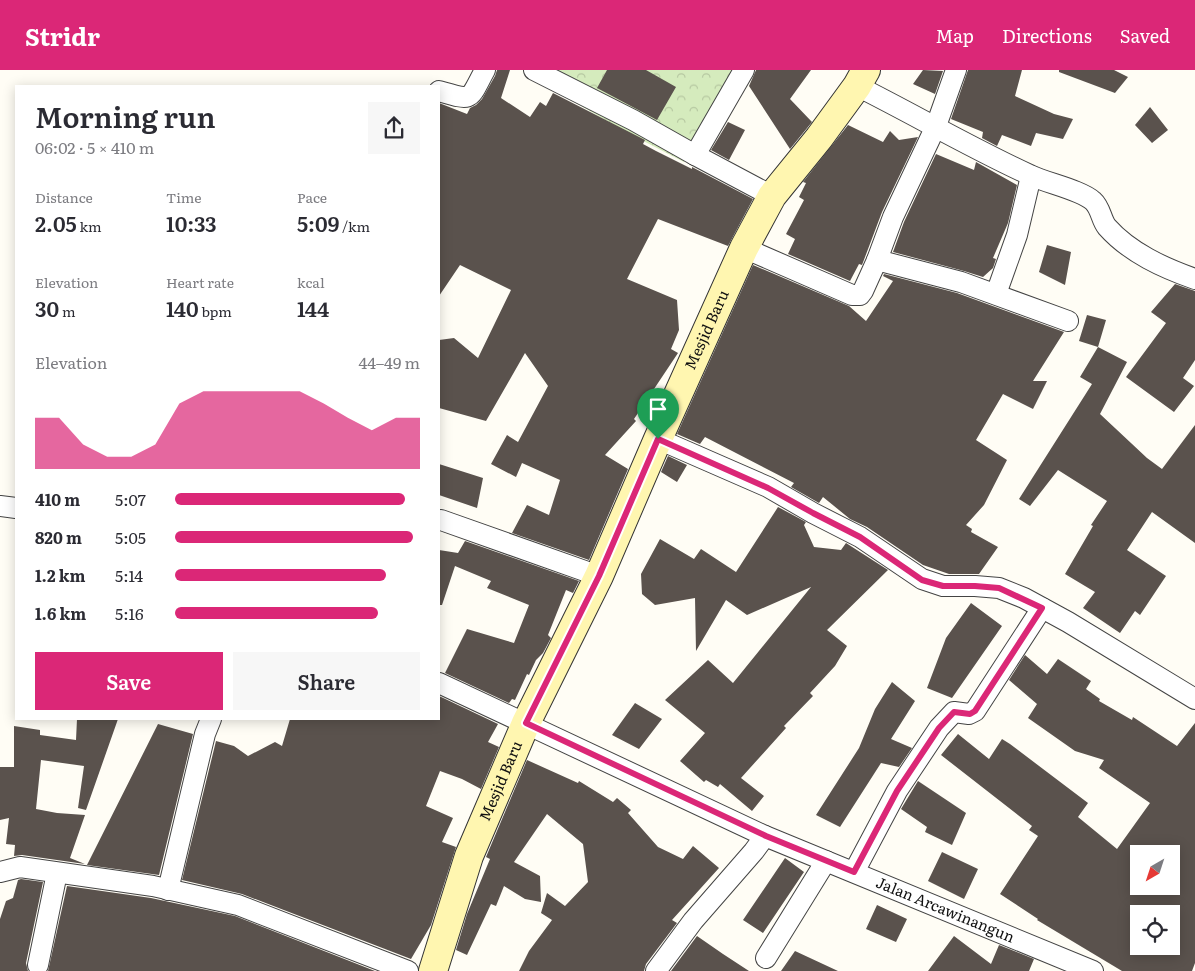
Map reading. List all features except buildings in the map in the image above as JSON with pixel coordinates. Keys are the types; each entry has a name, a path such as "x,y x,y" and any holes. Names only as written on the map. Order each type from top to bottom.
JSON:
{"street":[{"path":"440,91 467,98 472,94 485,70"},
{"path":"534,70 633,120 772,196"},
{"path":"695,155 744,70"},
{"path":"744,248 852,295 857,295 863,291 893,217 936,126 956,70"},
{"path":"861,78 936,126 1031,176 1077,192 1093,201 1100,211 1105,226 1118,238 1143,256 1195,280"},
{"name":"Mesjid Baru","path":"433,971 470,856 526,723 599,576 744,248 772,196 819,138 861,78"},
{"path":"996,294 1017,234 1031,176"},
{"path":"877,260 961,282 1068,321"},
{"path":"658,439 768,488 860,537 922,580 943,586 999,588 1042,608 1195,699"},
{"path":"0,506 15,508"},
{"path":"440,520 599,576"},
{"path":"854,872 897,791 939,728 954,712 970,714 975,711 1042,608"},
{"name":"Jalan Arcawinangun","path":"440,683 766,836 1084,969"},
{"path":"168,890 205,734 211,720"},
{"path":"656,971 693,921 766,836"},
{"path":"766,958 826,861"},
{"path":"0,872 20,867 153,886 238,905 408,971"},
{"path":"38,965 57,873"}],"green space":[{"path":"524,70 739,70 684,162 628,133 529,76"}],"route":[{"path":"658,439 768,488 860,537 922,580 943,586 999,588 1042,608 975,711 972,714 954,712 939,728 897,791 854,872 766,836 526,723 599,576 658,439"}]}
